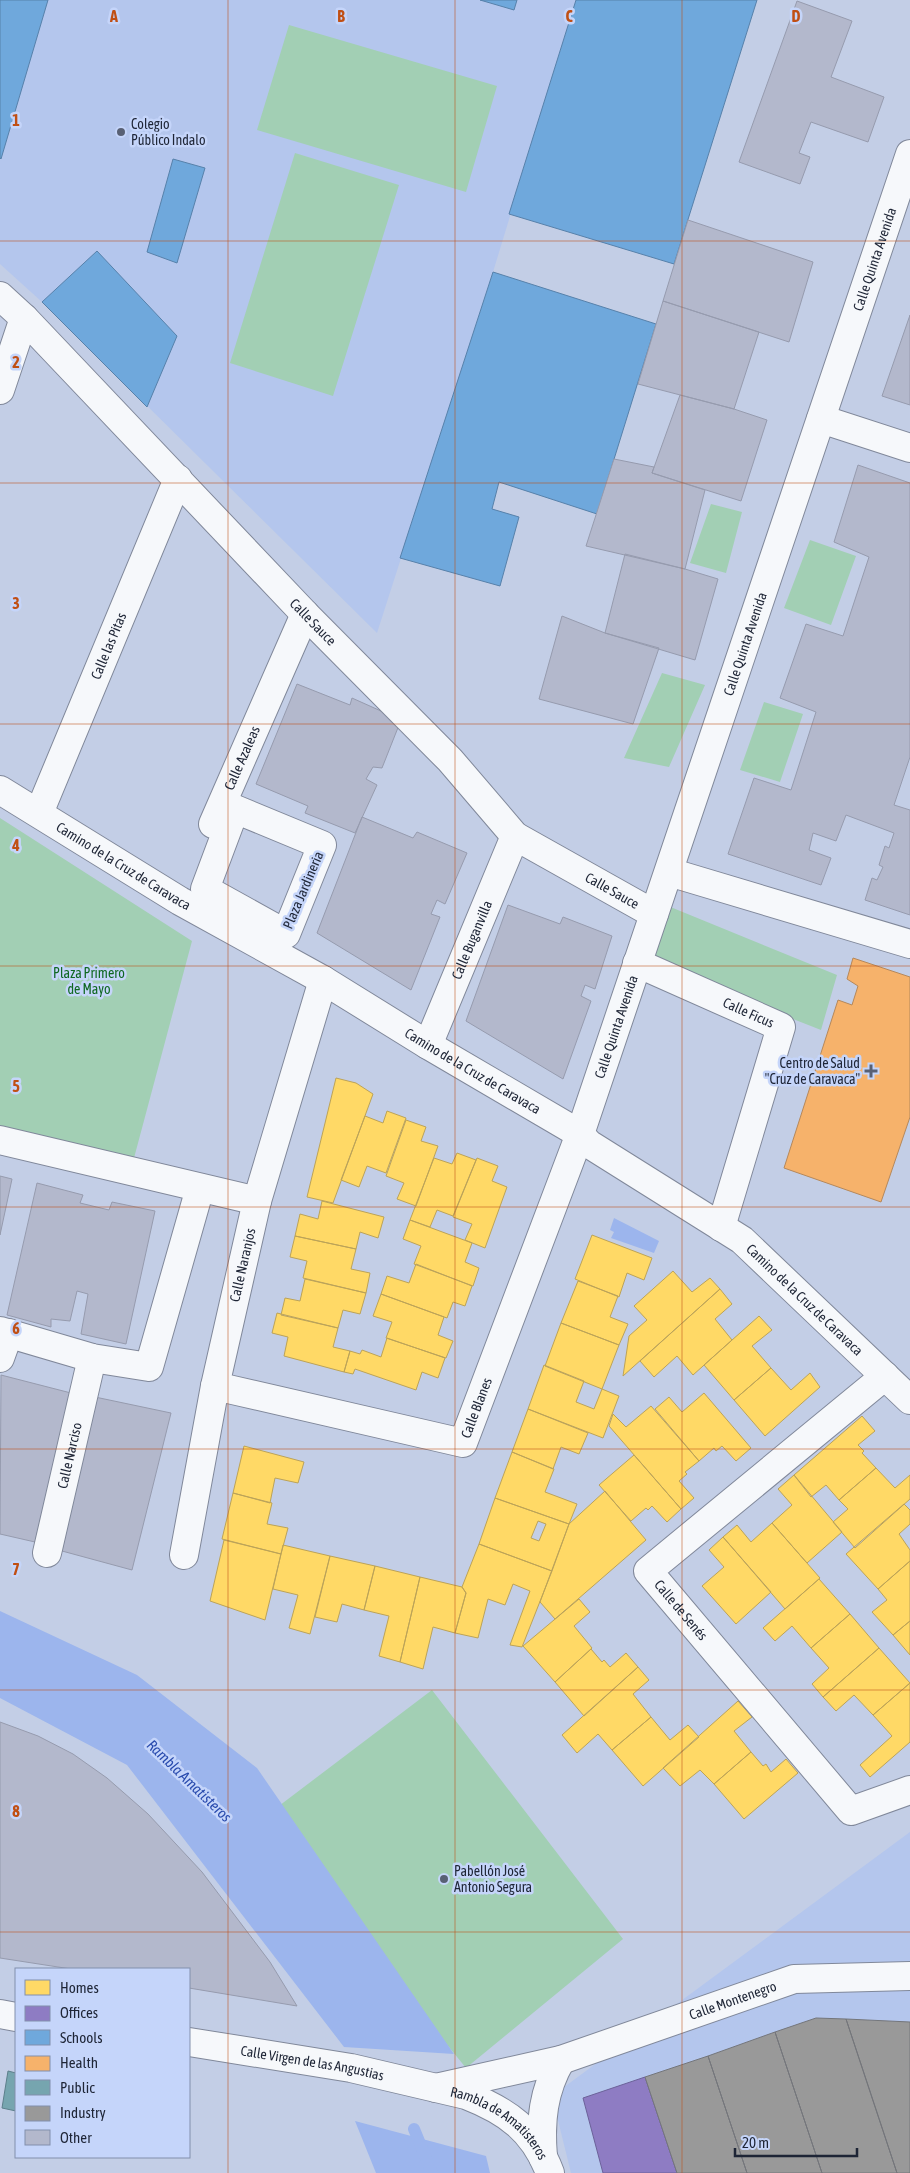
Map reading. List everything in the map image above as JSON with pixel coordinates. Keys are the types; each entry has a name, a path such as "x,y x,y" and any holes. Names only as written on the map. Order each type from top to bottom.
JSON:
{"street":[{"name":"Calle Quinta Avenida","path":"580,1134 910,154"},
{"name":"Calle Sauce","path":"0,296 24,318 305,614 450,760 515,836 654,914"},
{"path":"0,390 24,318"},
{"path":"821,419 910,448"},
{"name":"Calle las Pitas","path":"39,813 178,479"},
{"name":"Calle Azaleas","path":"180,901 305,614"},
{"name":"Camino de la Cruz de Caravaca","path":"0,790 180,901 323,980 428,1045 580,1134 589,1144 742,1240 910,1400"},
{"name":"Plaza Jardineria","path":"235,809 322,845 286,934 205,889 235,809"},
{"name":"Calle Buganvilla","path":"428,1045 515,836"},
{"path":"669,872 910,944"},
{"name":"Calle Ficus","path":"638,964 781,1027 721,1226"},
{"name":"Calle Naranjos","path":"184,1555 215,1386 257,1201 323,980"},
{"name":"Calle Blanes","path":"215,1386 463,1443 580,1134"},
{"path":"0,1140 257,1201"},
{"path":"0,1358 4,1332 92,1358 150,1367 200,1188"},
{"name":"Calle Narciso","path":"47,1553 92,1358"},
{"name":"Calle de Senés","path":"885,1376 648,1570 851,1811 910,1790"},
{"name":"Calle Montenegro","path":"436,2088 561,2060 794,1979 910,1976"},
{"path":"0,2014 15,2017"},
{"name":"Calle Virgen de las Angustias","path":"190,2042 343,2066 436,2088"},
{"path":"547,2165 542,2114 549,2083 561,2060"},
{"name":"Rambla de Amatisteros","path":"436,2088 482,2102 509,2117 530,2134 547,2165"}],"shaded area":[{"path":"0,0 576,0 493,272 377,633 42,302 0,264"},
{"path":"910,1832 910,2173 571,2173 552,2096"}],"green space":[{"path":"289,25 497,86 466,192 257,130"},
{"path":"295,153 399,185 333,396 230,363"},
{"path":"711,504 742,512 726,573 690,563"},
{"path":"810,540 856,556 831,625 784,608"},
{"path":"662,673 705,685 669,767 624,758"},
{"path":"764,702 803,714 780,782 740,770"},
{"name":"Plaza Primero de Mayo","path":"0,818 192,941 134,1158 0,1126"},
{"path":"668,906 837,975 821,1030 648,962"},
{"name":"Pabellón José Antonio Segura","path":"432,1690 623,1939 466,2068 263,1818"}],"water":[{"path":"614,1218 659,1241 654,1253 611,1238 614,1232 610,1230"},
{"path":"0,1611 137,1675 257,1768 454,2054 344,2047 127,1765 0,1698"},
{"path":"355,2121 486,2156 490,2173 376,2173"}],"building: Homes":[{"path":"336,1078 356,1083 373,1094 333,1203 307,1197"},
{"path":"387,1111 406,1118 386,1173 367,1166 359,1187 341,1180 365,1116 383,1123"},
{"path":"406,1120 426,1127 421,1141 438,1146 416,1206 397,1199 404,1183 386,1176"},
{"path":"457,1153 476,1160 453,1216 437,1210 430,1227 410,1220 434,1158 452,1164"},
{"path":"477,1158 498,1166 492,1181 507,1187 485,1248 465,1240 472,1224 453,1217"},
{"path":"322,1201 384,1217 378,1238 360,1232 356,1249 295,1236 300,1214 318,1219"},
{"path":"410,1220 472,1243 465,1262 479,1268 473,1286 414,1264 421,1246 403,1239"},
{"path":"592,1235 652,1258 644,1280 627,1273 619,1297 575,1279"},
{"path":"295,1236 356,1249 351,1269 370,1273 366,1293 303,1278 307,1261 290,1257"},
{"path":"416,1264 472,1286 465,1306 453,1302 447,1318 381,1294 387,1276 409,1283"},
{"path":"673,1271 692,1292 710,1278 720,1289 623,1376 629,1336 647,1320 634,1306"},
{"path":"305,1279 366,1293 360,1314 343,1310 338,1328 281,1315 285,1298 300,1301"},
{"path":"578,1281 618,1296 610,1317 628,1324 619,1345 561,1323"},
{"path":"720,1289 732,1304 715,1319 732,1340 693,1375 677,1356 654,1377 640,1361"},
{"path":"381,1294 444,1317 438,1335 453,1341 446,1358 386,1338 392,1322 373,1316"},
{"path":"277,1313 338,1328 333,1347 350,1351 344,1372 284,1356 288,1337 272,1333"},
{"path":"759,1316 772,1330 752,1346 771,1368 734,1400 704,1365"},
{"path":"561,1323 619,1345 602,1389 545,1366"},
{"path":"387,1338 445,1358 438,1378 422,1372 416,1390 355,1369 353,1374 344,1372 350,1351 360,1354 362,1350 381,1357"},
{"path":"544,1365 584,1381 576,1402 594,1409 602,1389 619,1396 603,1438 528,1409"},
{"path":"771,1368 791,1390 810,1373 820,1387 765,1436 734,1400"},
{"path":"704,1393 751,1448 736,1461 722,1446 716,1451 714,1448 699,1461 655,1409 669,1397 682,1412"},
{"path":"651,1406 699,1461 685,1472 687,1474 679,1481 694,1498 681,1509 609,1426 613,1414 626,1427"},
{"path":"528,1409 588,1433 579,1454 561,1447 553,1469 512,1452"},
{"path":"862,1416 875,1431 858,1445 864,1451 862,1453 876,1468 839,1500 826,1485 811,1497 794,1475"},
{"path":"244,1446 304,1462 298,1483 275,1478 270,1503 233,1493"},
{"path":"512,1452 554,1469 545,1492 577,1504 569,1524 495,1498"},
{"path":"634,1455 681,1509 667,1522 652,1506 648,1510 646,1508 631,1521 599,1485"},
{"path":"876,1468 895,1488 910,1475 910,1499 855,1548 833,1522 848,1509 839,1500"},
{"path":"794,1475 842,1532 807,1563 772,1523 792,1505 778,1489"},
{"path":"605,1491 646,1540 555,1619 540,1602 569,1524"},
{"path":"233,1493 272,1503 267,1524 288,1528 281,1554 222,1539"},
{"path":"495,1498 569,1524 552,1571 479,1544","holes":["538,1521 546,1524 539,1541 531,1538"]},
{"path":"904,1504 910,1510 910,1524 899,1534 910,1550 910,1561 878,1589 846,1554"},
{"path":"772,1523 820,1578 785,1609 723,1537 737,1525 751,1542"},
{"path":"723,1537 771,1592 736,1624 702,1586 724,1567 709,1550"},
{"path":"224,1540 281,1554 265,1620 210,1601"},
{"path":"479,1544 552,1571 522,1647 510,1645 530,1591 513,1584 505,1605 488,1599 478,1638 455,1633 466,1593 462,1587"},
{"path":"283,1545 330,1556 310,1634 289,1628 298,1595 273,1589"},
{"path":"330,1556 375,1566 364,1610 342,1604 337,1622 315,1617"},
{"path":"910,1561 910,1621 893,1635 872,1612 887,1600 878,1589"},
{"path":"375,1566 420,1577 400,1662 379,1656 389,1616 364,1610"},
{"path":"420,1577 462,1587 466,1593 455,1633 433,1627 423,1669 400,1662"},
{"path":"819,1579 850,1614 811,1648 792,1626 775,1641 763,1628"},
{"path":"579,1599 590,1612 574,1626 592,1648 555,1682 523,1646"},
{"path":"850,1614 879,1648 823,1697 812,1684 829,1668 811,1648"},
{"path":"910,1621 910,1655 893,1635"},
{"path":"879,1648 910,1683 873,1715 854,1695 836,1711 823,1697"},
{"path":"591,1649 602,1662 604,1660 610,1667 626,1653 638,1667 584,1716 555,1682"},
{"path":"638,1667 649,1680 633,1694 651,1717 612,1750 598,1734 577,1753 562,1735"},
{"path":"910,1683 910,1742 870,1777 860,1765 892,1736 873,1715"},
{"path":"738,1701 752,1717 734,1731 751,1752 714,1784 700,1770 680,1786 663,1768"},
{"path":"651,1717 670,1740 688,1725 699,1737 643,1786 612,1750"},
{"path":"751,1752 763,1766 766,1764 771,1772 786,1759 798,1773 744,1819 714,1784"}],"building: Offices":[{"path":"645,2077 677,2173 603,2173 583,2098"}],"building: Schools":[{"path":"0,0 48,0 1,159 0,158"},
{"path":"480,0 517,0 514,10"},
{"path":"576,0 757,0 674,264 509,214"},
{"path":"173,159 205,168 177,263 147,252"},
{"path":"97,251 177,336 147,407 42,302"},
{"path":"493,272 656,324 597,514 499,482 492,509 519,517 500,586 400,558"}],"building: Health":[{"path":"853,958 910,977 910,1117 881,1202 784,1168 838,1000 852,1005 858,986 847,979"}],"building: Public":[{"path":"8,2071 15,2073 15,2111 2,2108"}],"building: Industry":[{"path":"816,2018 846,2019 897,2173 822,2173 775,2032"},
{"path":"846,2019 910,2022 910,2173 897,2173"},
{"path":"775,2032 822,2173 747,2173 708,2056"},
{"path":"708,2056 747,2173 677,2173 645,2077"}],"building: Other":[{"path":"797,1 852,21 831,77 884,97 868,142 811,122 799,153 810,157 800,184 739,162"},
{"path":"688,220 813,262 789,342 663,301"},
{"path":"663,301 759,332 734,409 638,384"},
{"path":"910,315 910,405 882,396"},
{"path":"680,395 767,420 741,501 652,473"},
{"path":"614,459 654,467 652,473 705,490 685,569 586,546"},
{"path":"858,465 910,483 910,757 894,805 910,810 910,915 865,900 872,878 877,880 883,867 879,865 885,846 889,848 894,833 846,815 836,841 813,833 809,850 831,858 821,885 728,854 754,778 791,790 816,712 780,698 806,624 843,636 869,557 834,542"},
{"path":"625,554 718,579 695,660 605,633"},
{"path":"562,616 605,633 659,648 633,724 539,699"},
{"path":"297,684 350,705 352,698 401,720 382,768 373,767 366,779 377,785 355,833 305,813 308,806 256,784"},
{"path":"362,817 413,838 417,832 467,853 445,904 437,900 431,914 440,917 411,990 317,933"},
{"path":"508,905 560,924 563,917 612,936 595,989 585,985 581,996 591,1001 563,1079 466,1021"},
{"path":"0,1176 12,1179 0,1235"},
{"path":"37,1183 83,1195 80,1203 109,1210 112,1202 155,1211 126,1344 81,1334 88,1294 77,1291 70,1321 51,1319 51,1327 7,1315"},
{"path":"1,1375 71,1393 35,1542 0,1534"},
{"path":"95,1397 171,1413 132,1570 62,1551"},
{"path":"0,1722 38,1736 73,1754 107,1778 148,1814 202,1872 270,1962 297,2006 190,1988 190,1968 65,1968 0,1958"}],"waterway":[{"name":"Rambla Amatisteros","path":"414,2129 432,2173"}],"place":[{"name":"Colegio Público Indalo","path":"121,132"},
{"name":"Centro de Salud \"Cruz de Caravaca\"","path":"871,1071"},
{"name":"Pabellón José Antonio Segura","path":"444,1879"}]}
